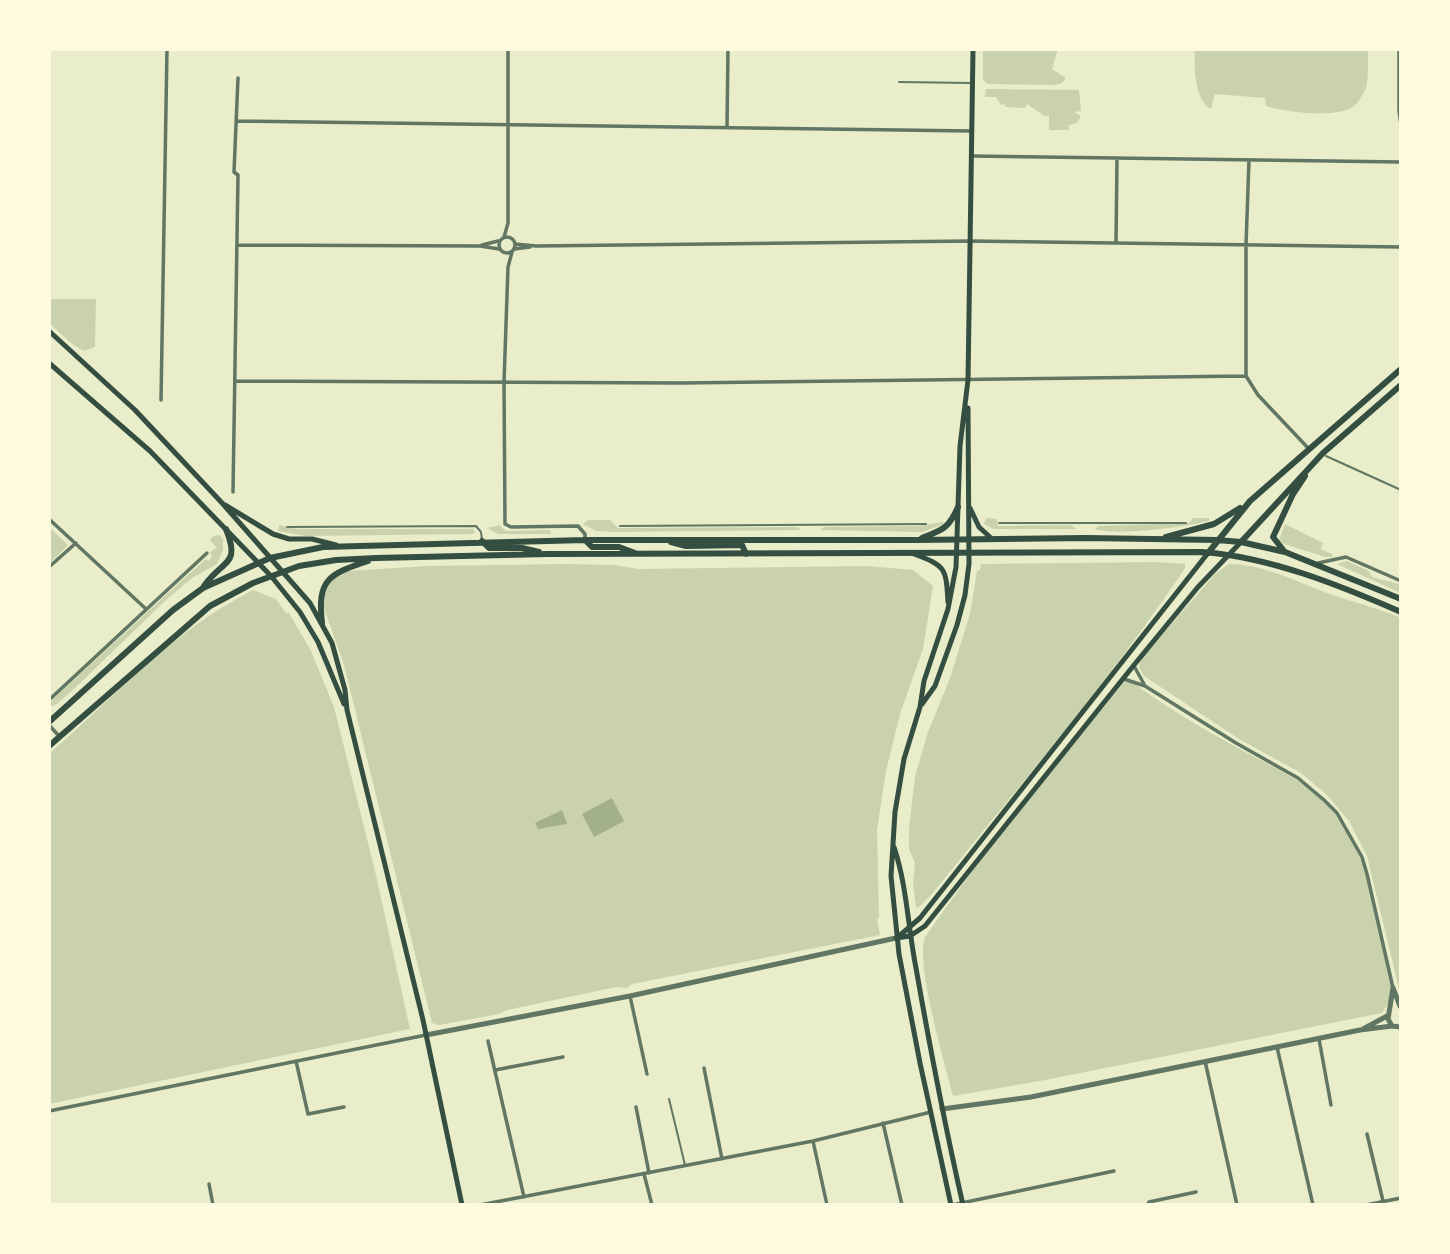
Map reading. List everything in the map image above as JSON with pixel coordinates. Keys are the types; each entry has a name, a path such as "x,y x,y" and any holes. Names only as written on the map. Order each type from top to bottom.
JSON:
{"highway":[{"path":"1208,553 1250,501 1401,369"},
{"path":"1241,542 1322,453 1401,385"},
{"path":"1285,552 1273,537 1293,494 1313,462"},
{"path":"1155,539 1214,524 1250,501"},
{"path":"917,540 952,522 958,507"},
{"path":"203,588 233,552 226,529"},
{"path":"1086,538 1086,552"},
{"path":"809,539 823,552"},
{"path":"585,540 592,547 619,547 639,554"},
{"path":"49,723 173,610 203,588 270,558 338,546 585,540 1217,540 1241,542 1285,552 1401,599"},
{"path":"663,540 686,546 742,545 746,554"},
{"path":"482,541 489,548 522,548 548,554"},
{"path":"49,746 193,619 229,595 299,566 336,560 548,554 1208,553 1228,555 1304,575 1401,612"},
{"path":"322,623 321,599 324,587 332,575 376,558"}],"main road":[{"path":"952,1205 896,938 891,876 895,812 901,772 920,707 924,681 948,609 957,554 960,446 968,380 973,49"},
{"path":"49,331 135,410 284,571 310,603 322,623 338,665 345,690 346,710"},
{"path":"49,363 150,451 226,529 271,576 300,612 318,642 346,710 426,1035 462,1205"},
{"path":"920,707 935,686 965,595 968,553 967,394"},
{"path":"223,504 273,534 312,539 338,546"},
{"path":"968,505 979,527 991,538"},
{"path":"896,938 910,936 927,923 1122,678 1190,596 1241,542"},
{"path":"896,938 928,907 1208,553"},
{"path":"913,554 935,561 941,567 947,584 948,609"},
{"path":"893,844 903,875 910,936 942,1110 963,1204"},
{"path":"931,1112 942,1110"}],"street":[{"path":"161,400 167,49"},
{"path":"508,49 508,223 514,248 508,267 504,382 505,524 510,527 578,526 585,534 585,540"},
{"path":"727,127 728,49"},
{"path":"1399,49 1401,125"},
{"path":"233,492 237,78"},
{"path":"236,121 972,131"},
{"path":"971,156 1401,162"},
{"path":"1116,243 1118,158"},
{"path":"1249,160 1246,376 1258,395 1309,449"},
{"path":"480,246 504,237 508,223"},
{"path":"504,237 512,238"},
{"path":"499,241 508,267"},
{"path":"237,245 480,246 501,251 536,246 970,241 1401,247"},
{"path":"236,381 968,380 1246,376"},
{"path":"49,519 146,609"},
{"path":"49,567 75,543"},
{"path":"49,699 207,553"},
{"path":"1317,564 1346,557 1401,582"},
{"path":"1134,665 1145,686"},
{"path":"1122,678 1145,686 1225,737 1298,778 1336,813 1365,866 1393,988 1401,1006 1391,1009"},
{"path":"49,723 59,736"},
{"path":"49,1111 630,996 896,938"},
{"path":"1360,1030 1387,1016 1391,1009 1393,988"},
{"path":"630,996 647,1074"},
{"path":"1387,1016 1401,1035"},
{"path":"942,1110 1031,1097 1360,1030 1397,1027"},
{"path":"1318,1038 1332,1105"},
{"path":"488,1041 524,1197"},
{"path":"1277,1046 1313,1205"},
{"path":"495,1070 563,1057"},
{"path":"296,1061 308,1114 344,1107"},
{"path":"1205,1061 1237,1205"},
{"path":"704,1068 722,1159"},
{"path":"636,1107 652,1205"},
{"path":"480,1205 813,1141 931,1112"},
{"path":"883,1123 902,1205"},
{"path":"1367,1134 1383,1201"},
{"path":"813,1141 827,1205"},
{"path":"952,1205 1114,1171"},
{"path":"209,1184 213,1205"},
{"path":"1147,1205 1149,1202 1196,1192"},
{"path":"1366,1205 1401,1198"}],"lane":[{"path":"899,82 972,83"},
{"path":"1322,453 1401,490"},
{"path":"999,523 1186,523"},
{"path":"620,526 926,524"},
{"path":"287,527 476,526 481,532 482,541"},
{"path":"669,1099 685,1166"}],"shaded area":[{"path":"983,49 1058,49 1052,69 1066,78 1056,85 987,84 983,80"},
{"path":"1195,49 1368,49 1366,88 1354,106 1336,112 1285,110 1266,106 1265,98 1215,94 1211,109 1205,105 1198,91"},
{"path":"986,89 1079,90 1081,111 1074,112 1081,116 1077,123 1069,125 1069,130 1049,130 1049,116 1027,104 1025,108 1001,105 996,97 985,97"},
{"path":"49,299 96,299 95,347 84,351 49,323"},
{"path":"986,518 997,519 998,526 1070,525 1077,529 994,529 984,524"},
{"path":"1193,518 1209,518 1209,521 1135,531 1095,529 1099,526 1189,523"},
{"path":"588,520 610,520 618,528 796,527 802,530 614,532 596,531 583,524"},
{"path":"944,524 922,532 820,530 825,527 918,526"},
{"path":"1285,524 1323,543 1321,549 1333,557 1284,544 1279,540"},
{"path":"279,525 297,529 473,529 475,532 305,536 278,531"},
{"path":"499,525 506,531 550,530 551,534 498,534 487,528"},
{"path":"49,527 68,545 49,564"},
{"path":"220,535 223,550 217,564 192,578 166,600 76,687 57,704 49,707 53,699 189,574 212,557 210,552 217,548 210,540 213,536"},
{"path":"1347,561 1369,571 1371,576 1401,585 1401,593 1337,564"},
{"path":"981,564 1185,564 1185,568 1126,652 1062,734 932,894 916,907 913,883 915,863 909,849 915,776 970,614 977,571 980,570"},
{"path":"1229,564 1271,572 1401,618 1401,997 1367,856 1349,821 1327,795 1301,773 1239,739 1144,676 1139,667 1141,659 1216,573"},
{"path":"615,565 638,569 867,566 913,570 933,586 923,649 900,714 886,771 877,830 877,919 880,935 632,984 627,988 616,987 499,1014 439,1025 432,1023 344,665 324,608 325,594 332,580 348,571 427,566"},
{"path":"253,590 276,599 286,613 289,613 311,651 334,707 375,871 410,1029 49,1104 49,754 171,644 197,624"},
{"path":"1129,680 1196,724 1294,778 1315,793 1338,817 1350,836 1366,875 1392,989 1389,1002 1382,1013 953,1096 927,990 923,950 925,937 993,842 1125,681"},
{"path":"612,798 624,821 594,837 582,814"},
{"path":"562,810 567,824 538,829 535,823"}]}
